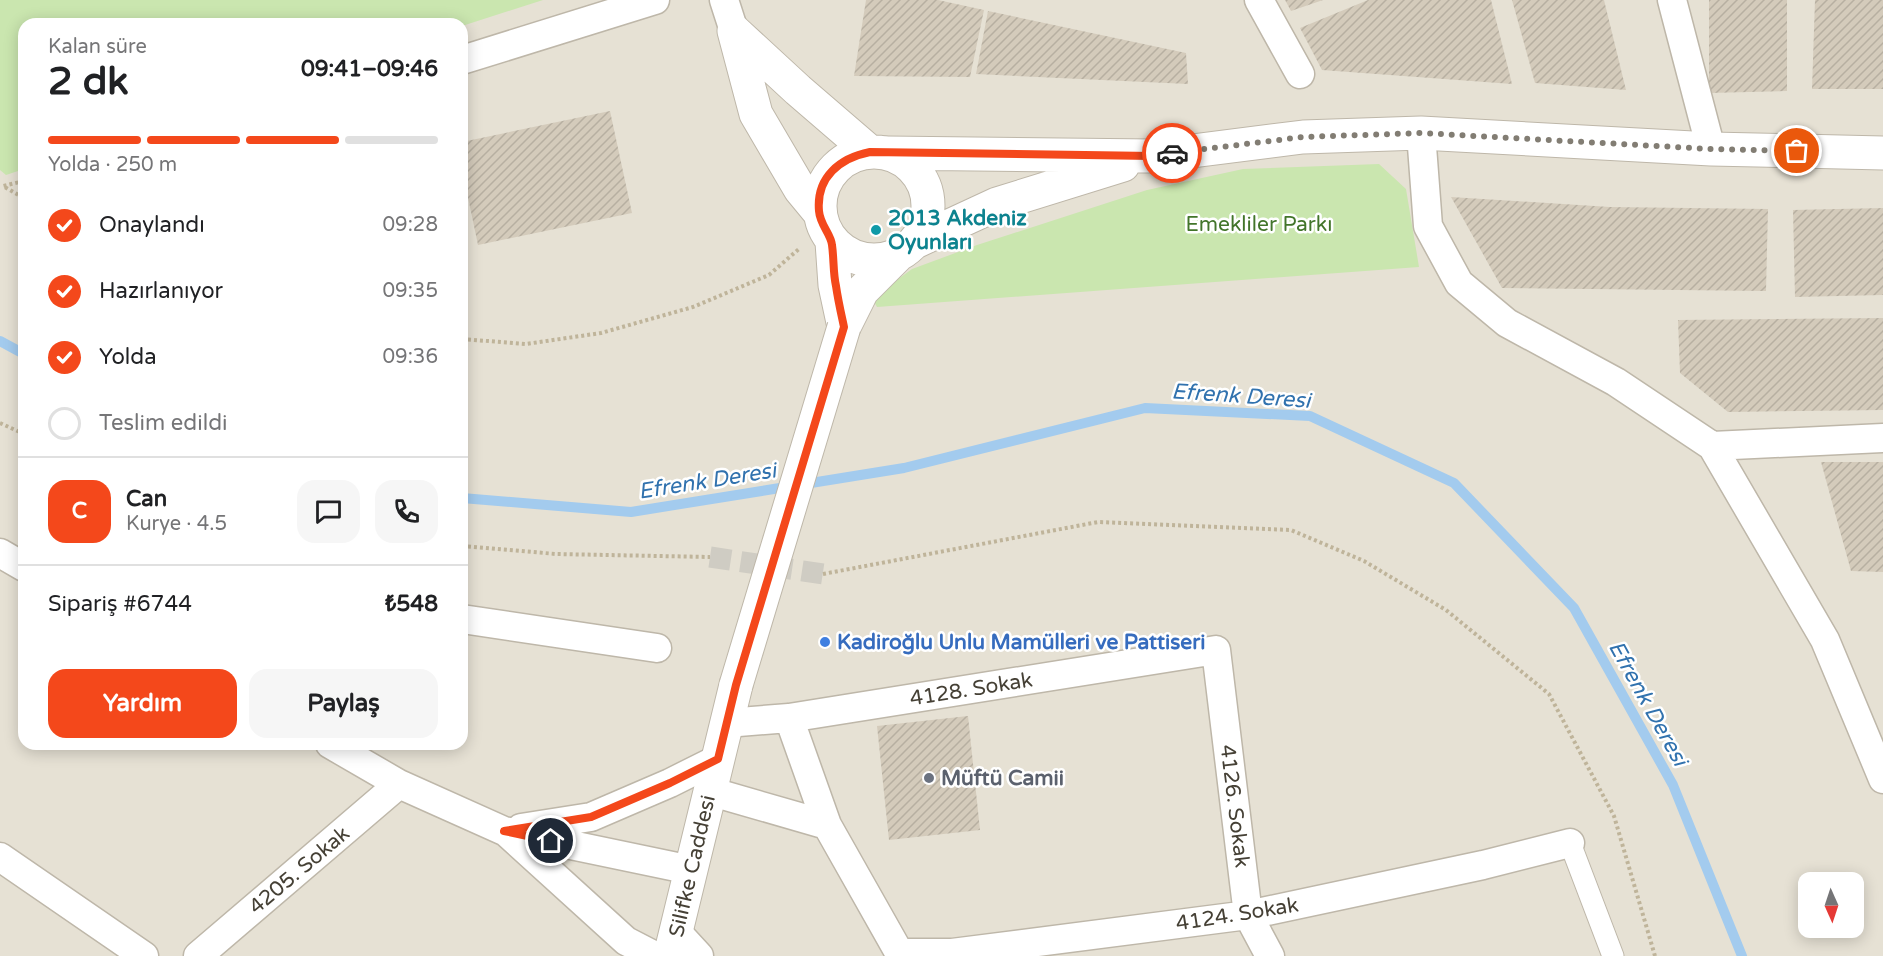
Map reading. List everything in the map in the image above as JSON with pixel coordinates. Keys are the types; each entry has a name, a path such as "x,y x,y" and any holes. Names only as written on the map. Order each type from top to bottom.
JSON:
{"street":[{"path":"468,58 655,0"},
{"path":"724,0 756,114 825,227 844,252 858,258 873,261 888,259 998,204 1153,156"},
{"path":"1259,0 1300,74"},
{"path":"1672,0 1711,149"},
{"path":"734,31 798,90 879,152 902,159 914,169 923,183 928,198 928,214 923,229 907,248"},
{"path":"1421,133 1428,226 1459,283 1507,323 1616,382 1712,446 1825,640 1883,779"},
{"path":"844,327 820,194 827,178 838,164 853,156 879,152 1153,156 1303,137 1421,133 1711,149 1883,153"},
{"name":"Silifke Caddesi","path":"673,944 736,685 844,327 862,291 907,248"},
{"path":"1712,446 1883,438"},
{"path":"0,552 18,554"},
{"path":"0,552 18,563"},
{"path":"468,620 657,648"},
{"name":"4128. Sokak","path":"726,723 789,718 1216,650"},
{"name":"4126. Sokak","path":"1216,650 1248,915 1270,956"},
{"path":"789,718 827,825 900,955"},
{"path":"340,750 399,784 504,831 691,870"},
{"path":"504,831 591,817 670,783 718,759"},
{"name":"4205. Sokak","path":"198,956 399,784"},
{"path":"709,791 827,825"},
{"path":"504,831 626,940 656,956"},
{"path":"1570,843 1613,956"},
{"name":"4124. Sokak","path":"900,955 952,953 1248,915 1483,865 1570,843"},
{"path":"0,857 144,956"},
{"path":"673,944 699,956"}],"path":[{"path":"2,185 18,182"},
{"path":"2,185 18,194"},
{"path":"468,339 526,344 601,333 693,306 769,275 825,227"},
{"path":"0,423 18,431"},
{"path":"823,574 1098,522 1291,530 1364,561 1446,609 1549,694 1614,816 1655,956"},
{"path":"468,547 556,554 710,557"}],"shaded area":[{"path":"0,0 1883,0 1883,956 0,956"}],"green space":[{"path":"0,0 543,0 468,24 468,18 18,18 18,171 6,175 0,170"},
{"name":"Emekliler Parkı","path":"1379,164 1406,189 1419,267 877,307 872,298 912,269 977,245 1147,190 1243,169"}],"building":[{"path":"866,0 938,0 984,10 970,77 854,76"},
{"path":"1285,0 1323,0 1291,11"},
{"path":"1368,0 1491,0 1512,84 1322,70 1300,28"},
{"path":"1512,0 1604,0 1626,90 1535,83"},
{"path":"1709,0 1787,0 1787,91 1709,93"},
{"path":"1815,0 1883,0 1883,89 1812,89"},
{"path":"988,11 1186,53 1188,84 976,74"},
{"path":"610,111 632,213 478,245 468,198 468,141"},
{"path":"1451,197 1610,207 1768,209 1766,291 1502,288"},
{"path":"1883,208 1883,295 1795,297 1793,210"},
{"path":"1883,318 1883,410 1728,412 1680,373 1678,320"},
{"path":"1821,462 1883,462 1883,572 1851,571"},
{"name":"Müftü Camii","path":"968,716 980,830 889,840 877,726"}],"waterway":[{"name":"Efrenk Deresi","path":"0,341 18,351"},
{"name":"Efrenk Deresi","path":"468,498 631,512 904,468 1145,408 1310,416 1454,483 1574,608 1673,785 1742,956"}],"tunnel":[{"path":"710,557 823,574"}],"way so far":[{"path":"1172,153 1303,137 1421,133 1711,149 1797,151"}],"place":[{"name":"2013 Akdeniz Oyunları","path":"876,230"},
{"name":"Kadiroğlu Unlu Mamülleri ve Pattiseri","path":"825,642"},
{"name":"Müftü Camii","path":"929,778"}],"route":[{"path":"551,841 504,831 591,817 670,783 718,759 736,685 844,327 835,285 832,242 819,212 820,194 827,178 838,164 853,156 870,152 1153,156 1172,153"}]}
